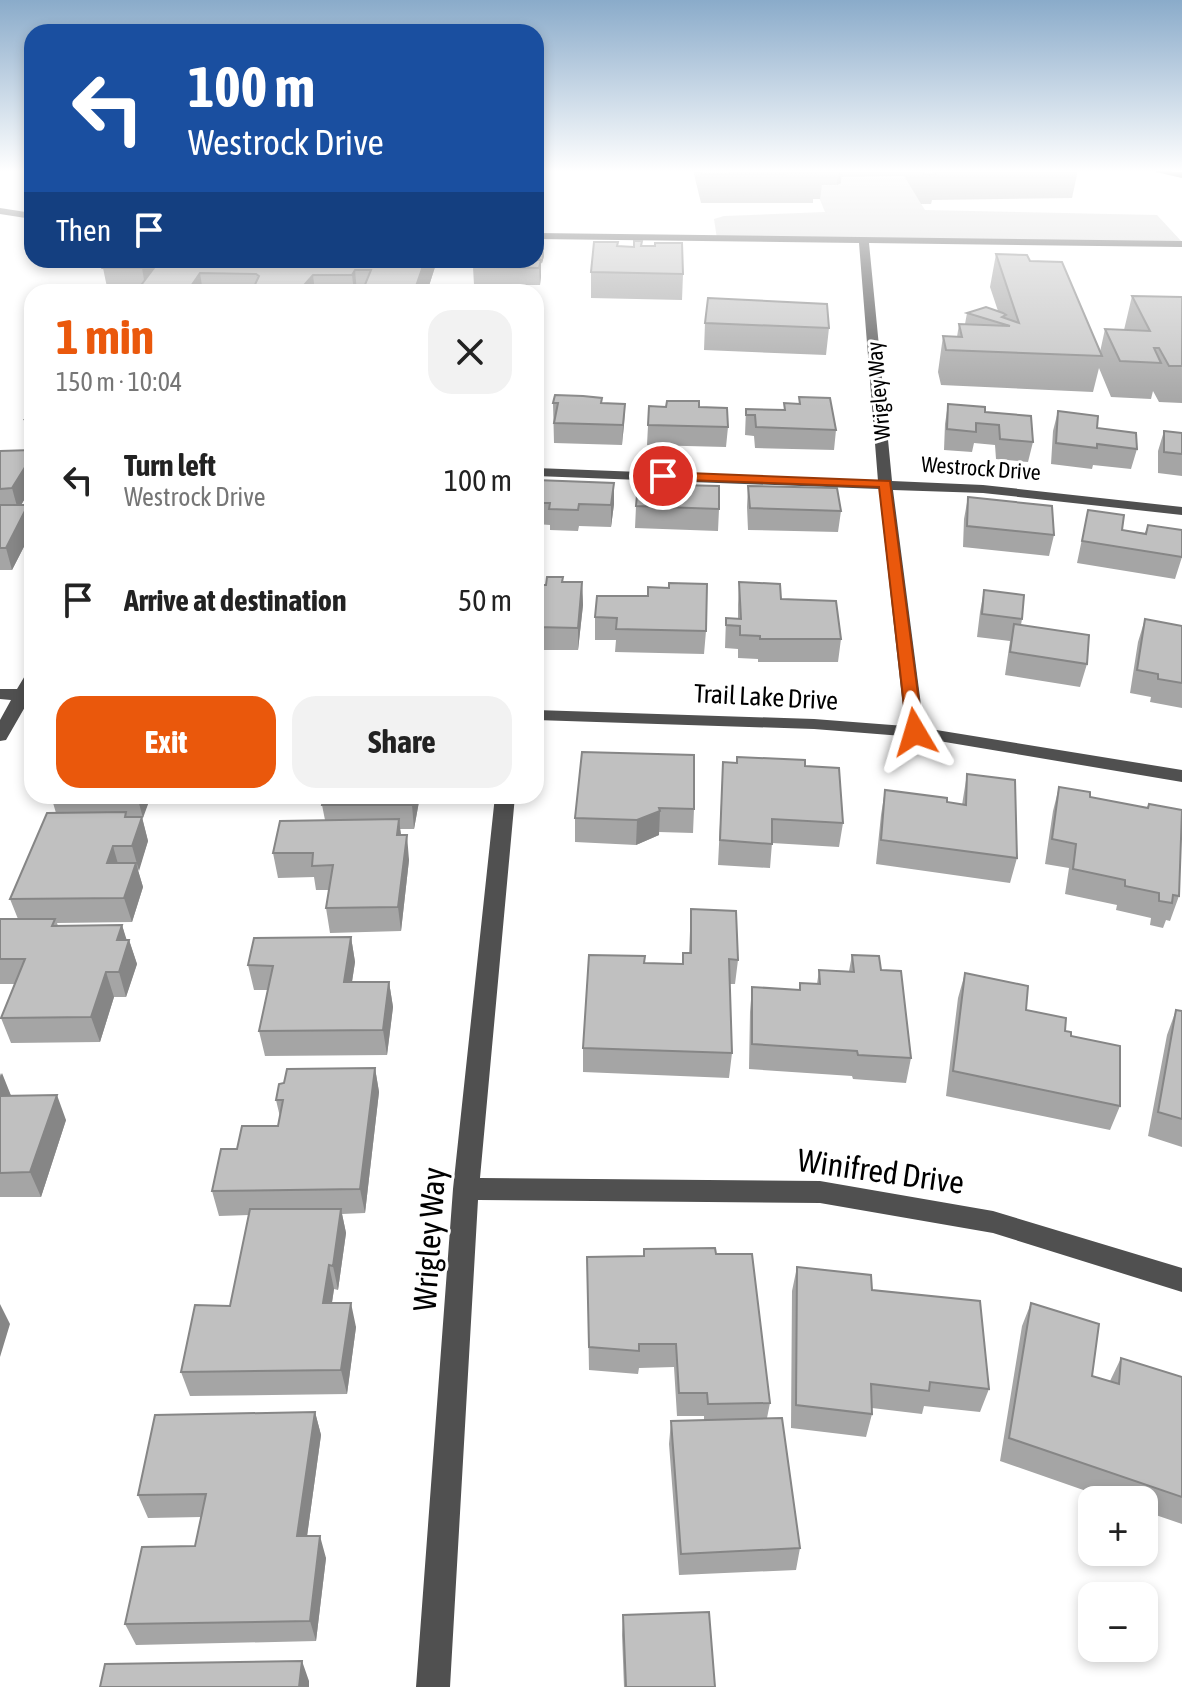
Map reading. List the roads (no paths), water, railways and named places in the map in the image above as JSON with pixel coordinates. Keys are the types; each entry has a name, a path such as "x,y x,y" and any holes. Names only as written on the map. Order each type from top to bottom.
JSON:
{"street":[{"name":"Wrigley Way","path":"865,249 885,484 915,732"},
{"name":"Westrock Drive","path":"544,472 983,489 1182,511"},
{"path":"0,694 24,690"},
{"path":"0,736 24,697"},
{"name":"Trail Lake Drive","path":"544,715 814,724 915,732 1182,776"},
{"name":"Wrigley Way","path":"433,1687 466,1189 504,804"},
{"name":"Winifred Drive","path":"466,1189 820,1192 993,1222 1182,1280"}]}
